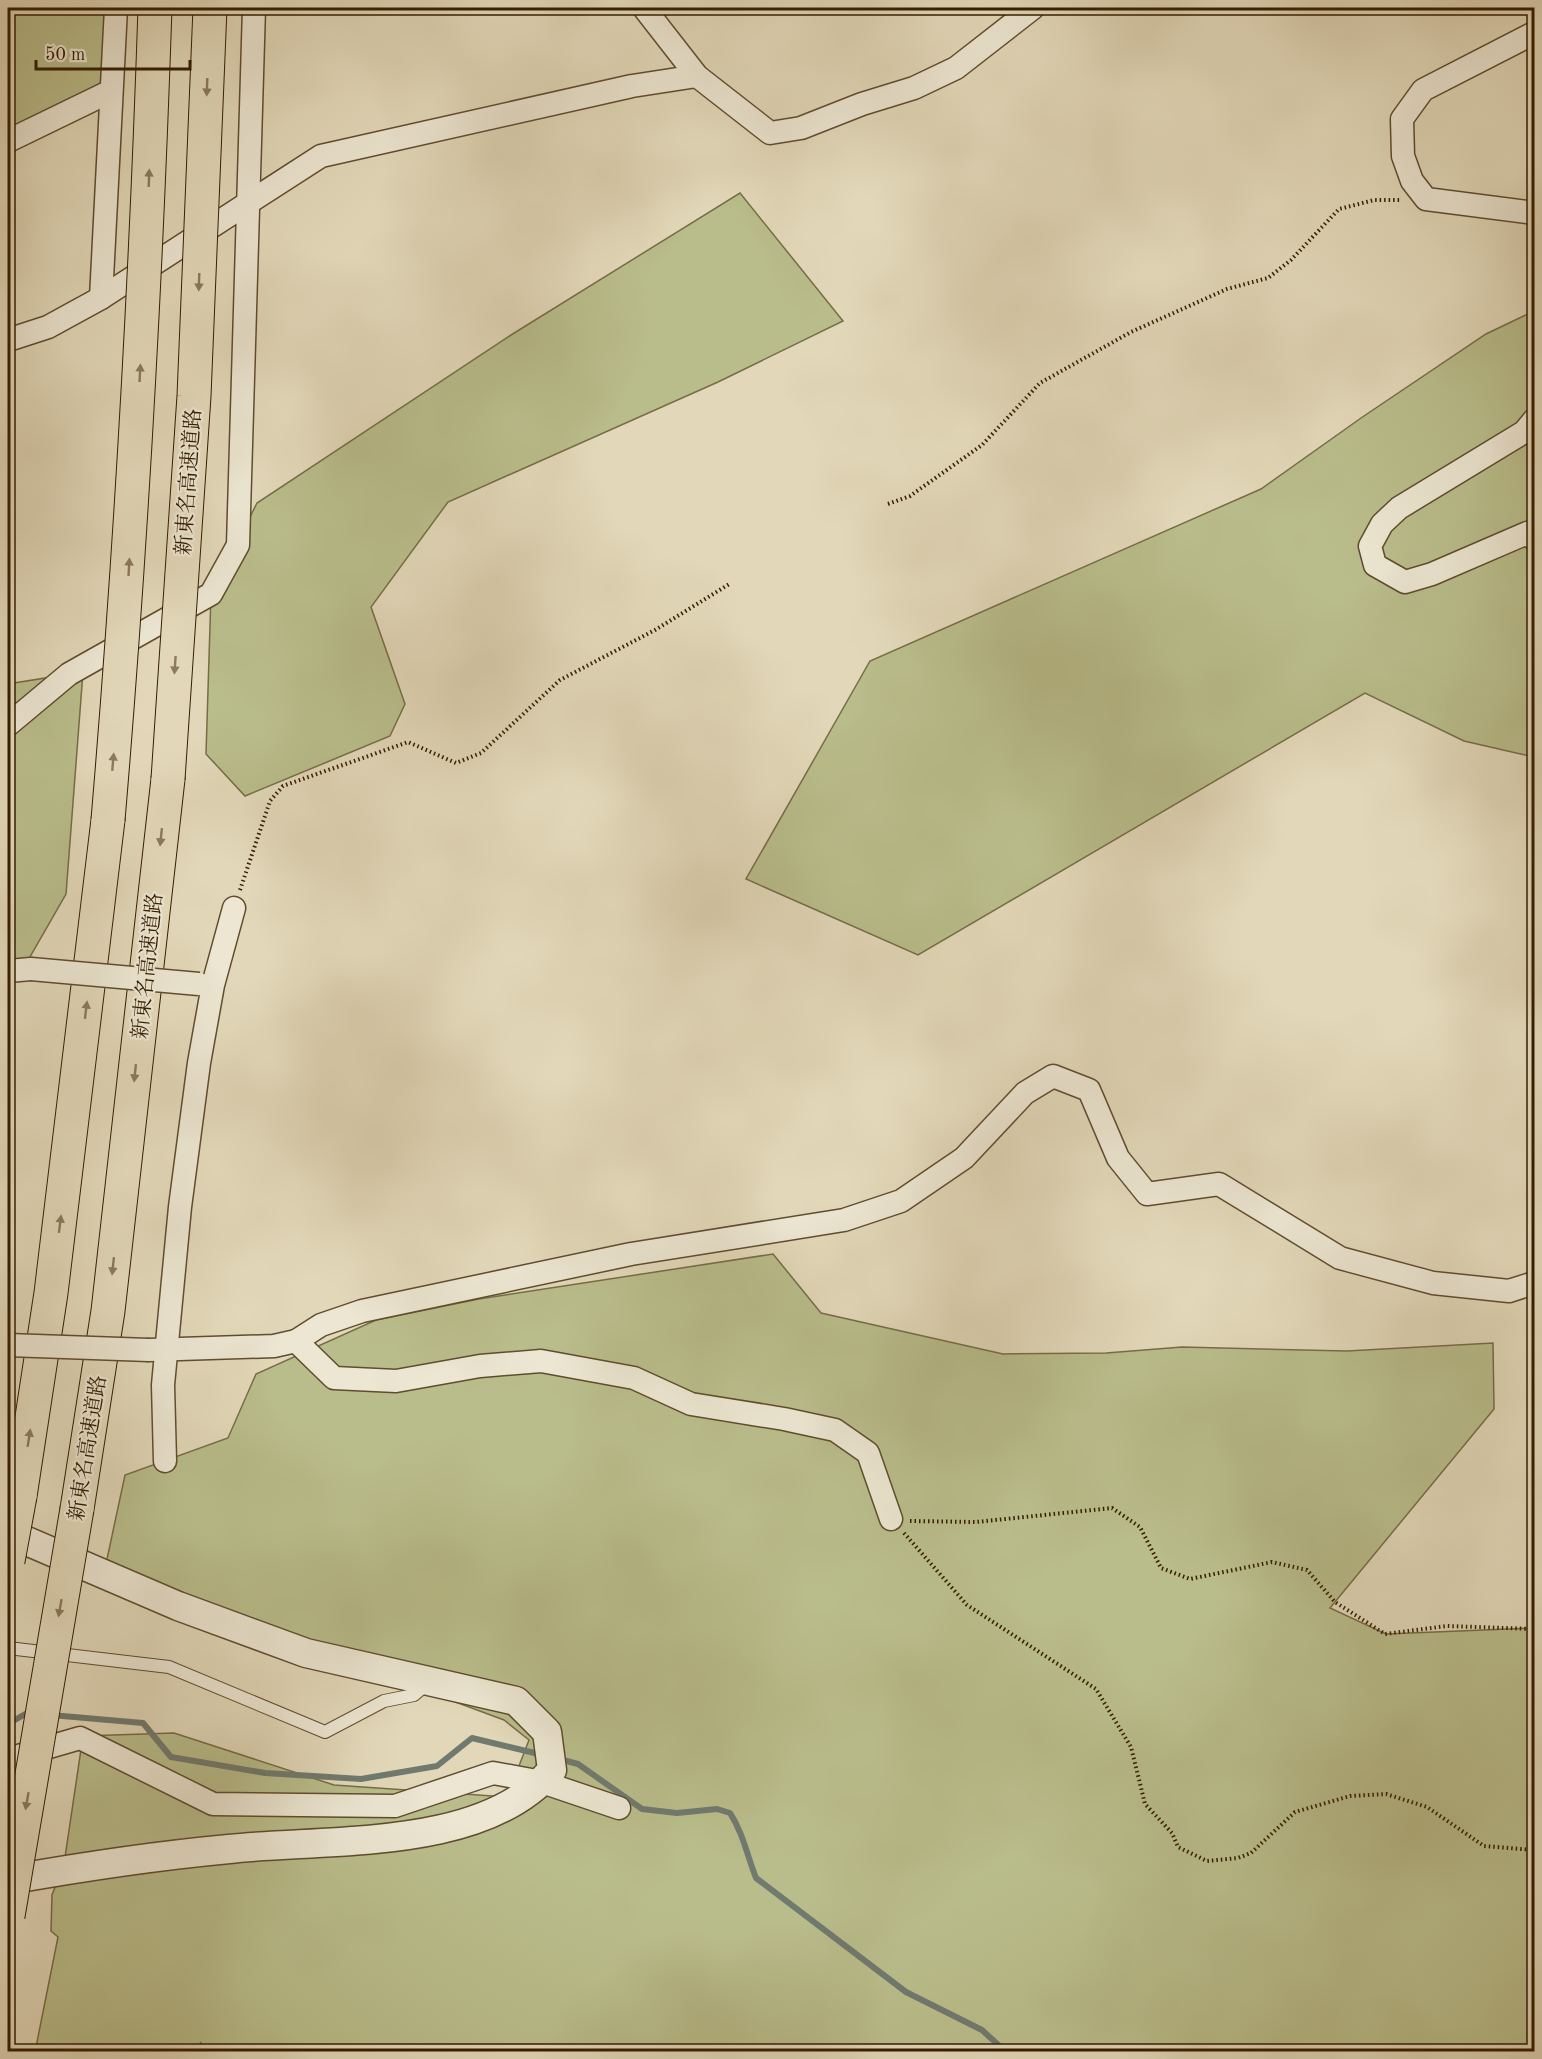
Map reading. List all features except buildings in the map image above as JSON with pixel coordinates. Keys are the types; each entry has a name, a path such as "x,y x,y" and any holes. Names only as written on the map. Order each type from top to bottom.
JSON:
{"highway":[{"path":"8,1561 51,1293 108,820 130,538 145,291 156,8"},
{"name":"新東名高速道路","path":"8,1916 108,1311 168,779 194,396 210,8"}],"street":[{"path":"101,298 116,8"},
{"path":"8,725 69,674 211,594 238,545 254,8"},
{"path":"644,8 697,76 770,133 801,128 862,104 914,88 956,68 1033,8"},
{"path":"1534,33 1423,90 1402,119 1403,156 1412,181 1426,199 1534,213"},
{"path":"8,340 48,327 101,298 321,156 632,86 697,76"},
{"path":"8,141 111,91"},
{"path":"1534,420 1524,432 1399,508 1382,524 1370,546 1376,565 1405,582 1432,574 1527,533 1534,539"},
{"path":"165,1461 163,1385 158,1350 199,1063 206,984 234,908"},
{"path":"8,971 31,969 206,984"},
{"path":"8,1345 158,1350 274,1346 296,1341 321,1325 362,1311 631,1254 844,1220 901,1201 964,1158 1025,1093 1053,1076 1089,1090 1118,1158 1147,1194 1219,1184 1340,1258 1433,1283 1509,1291 1534,1284"},
{"path":"296,1341 334,1378 396,1381 480,1366 541,1361 634,1378 691,1404 835,1430 868,1453 891,1519"},
{"path":"8,1533 178,1606 306,1653 516,1701 548,1732 547,1776 523,1798 485,1817 421,1835 265,1845 127,1859 8,1880"},
{"path":"8,1759 80,1738 213,1804 395,1806 493,1773 547,1776 619,1809"}],"lane":[{"path":"8,1648 169,1667 325,1732 384,1701 414,1695 431,1681"}],"path":[{"path":"888,504 910,496 982,445 1040,383 1131,332 1227,289 1268,278 1291,260 1339,210 1374,200 1426,199"},
{"path":"234,908 270,801 283,786 408,742 456,763 481,753 560,680 655,630 731,583"},
{"path":"891,1519 976,1522 1112,1508 1140,1527 1161,1568 1190,1579 1272,1562 1307,1570 1335,1602 1386,1634 1447,1626 1534,1629"},
{"path":"891,1519 967,1605 1096,1689 1131,1747 1145,1803 1172,1833 1178,1847 1207,1861 1238,1858 1251,1853 1295,1812 1350,1796 1386,1794 1427,1807 1484,1846 1534,1850"}],"green space":[{"path":"8,8 98,8 110,23 106,90 8,137"},
{"path":"740,193 843,321 718,382 448,502 371,607 405,704 390,736 245,796 206,754 211,594 257,503 511,335"},
{"path":"1534,311 1534,757 1464,741 1365,693 918,955 746,879 870,661 1261,489 1486,334"},
{"path":"83,672 66,894 27,962 8,967 8,684"},
{"path":"773,1254 821,1313 1003,1354 1106,1353 1182,1347 1347,1351 1493,1343 1494,1409 1330,1608 1386,1634 1534,1628 1534,2051 209,2052 200,2042 206,2051 35,2052 58,1937 51,1931 52,1895 64,1864 83,1736 174,1733 334,1785 507,1797 529,1740 504,1720 108,1573 107,1559 125,1475 228,1438 256,1374 376,1320 479,1299"}],"waterway":[{"path":"8,1724 27,1713 32,1714"},
{"path":"51,1715 143,1723 171,1757 265,1773 361,1779 437,1766 472,1738 543,1755"},
{"path":"559,1759 578,1764 642,1809 677,1813 717,1809 730,1813 742,1836 756,1878 906,1992 982,2030 1006,2052"}]}
